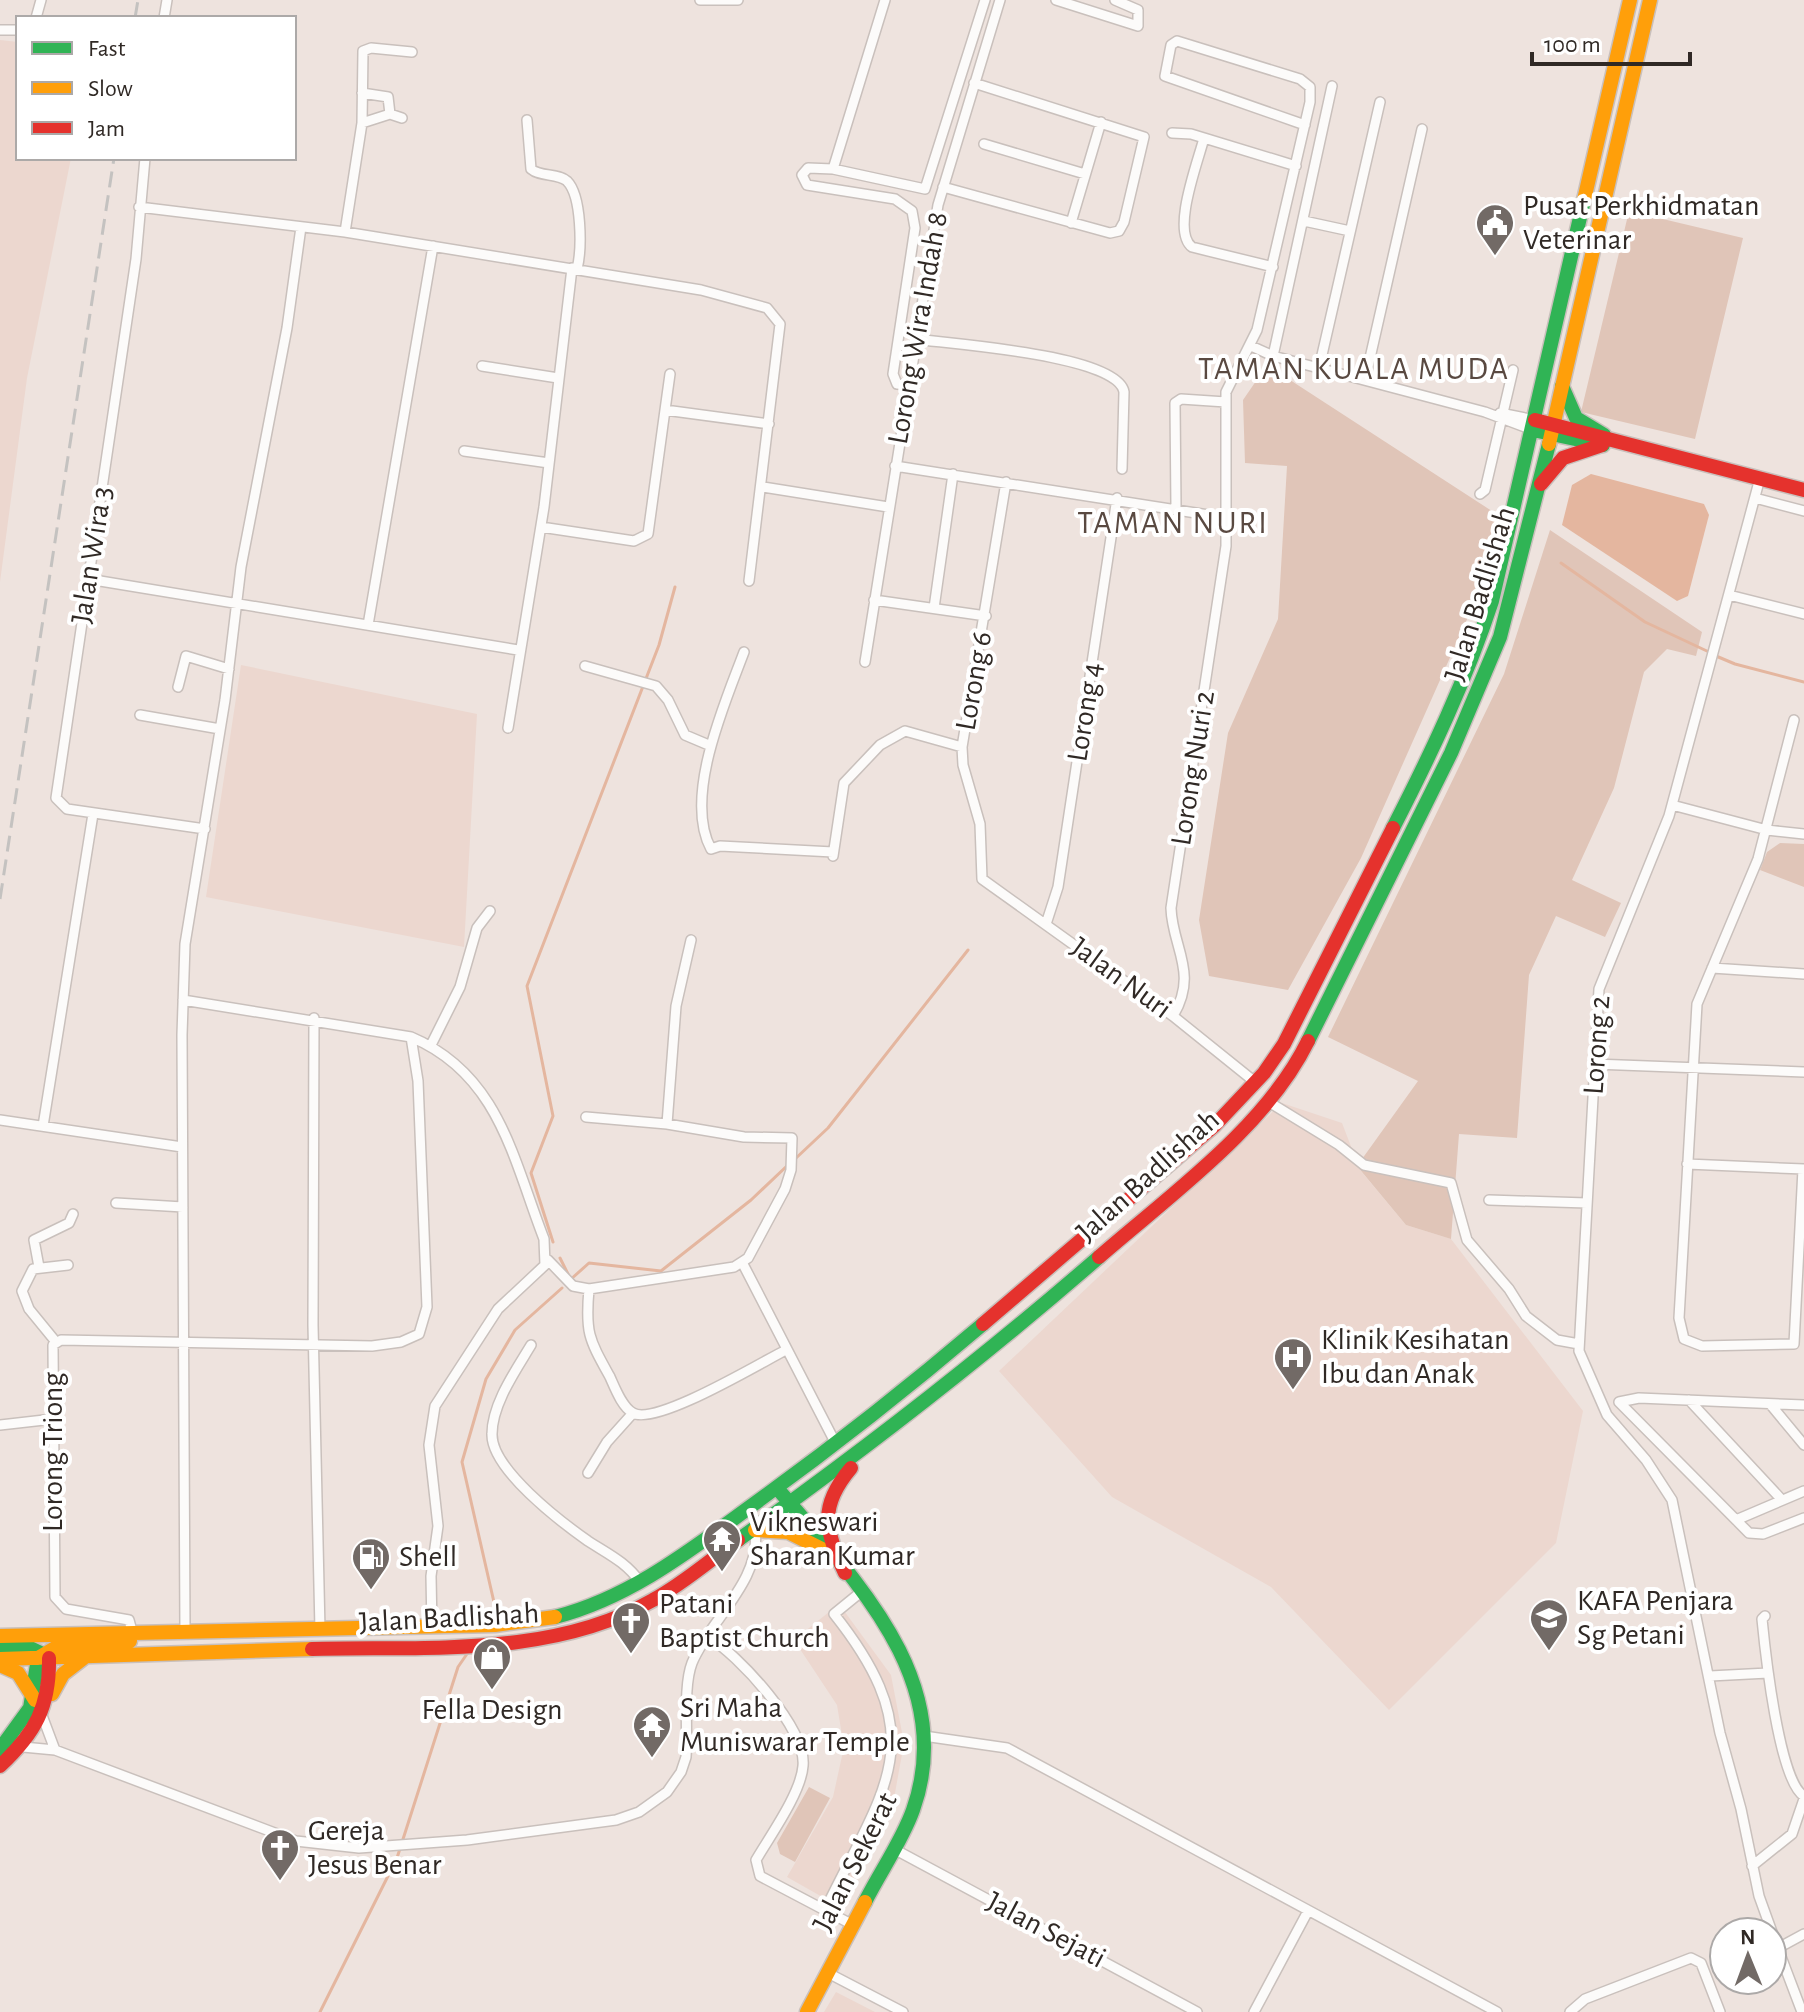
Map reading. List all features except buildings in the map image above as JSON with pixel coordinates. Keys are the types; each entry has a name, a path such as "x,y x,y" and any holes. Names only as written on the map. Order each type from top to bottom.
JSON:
{"main road":[{"name":"Jalan Badlishah","path":"0,1636 132,1631 465,1627 564,1616 640,1582 836,1444 980,1330 1177,1159 1255,1082 1276,1057 1302,1010 1435,746 1476,650 1492,601 1534,425 1630,0"},
{"name":"Jalan Badlishah","path":"0,1662 44,1656 483,1645 554,1639 633,1611 790,1505 997,1346 1197,1171 1269,1102 1307,1049 1451,753 1500,637 1552,429 1650,0"},
{"path":"1562,386 1576,418 1603,440"},
{"path":"1534,425 1804,490"},
{"path":"1537,489 1563,458 1603,440"},
{"path":"1435,746 1451,753"},
{"path":"845,1573 832,1546 826,1508 840,1479 882,1437"},
{"name":"Jalan Sekerat","path":"777,1488 887,1623 911,1665 924,1736 919,1792 894,1849 807,2012"},
{"path":"755,1530 799,1535 828,1552"},
{"path":"44,1656 68,1644 139,1640 160,1631"},
{"path":"0,1646 26,1646 44,1656"},
{"path":"0,1749 63,1674 88,1655"},
{"path":"0,1766 23,1747 43,1718 44,1656"},
{"path":"0,1662 18,1673 43,1699"}],"street":[{"path":"700,0 738,0"},
{"path":"833,169 885,0"},
{"path":"925,189 985,0"},
{"name":"Lorong Wira Indah 8","path":"865,662 915,339 942,191 1000,0"},
{"path":"1056,0 1138,26 1138,10 1115,0"},
{"path":"1176,508 1175,403 1181,399 1226,402 1228,385 1251,346 1273,267 1296,166 1305,125 1311,94 1307,82 1177,41 1171,45 1165,76 1305,125"},
{"path":"345,232 362,123 362,56 366,49 412,52"},
{"path":"908,385 897,384 893,374 915,228 912,211 895,199 805,184 802,175 808,168 833,169 942,191 1116,233 1124,222 1144,137 974,83"},
{"path":"1273,356 1332,86"},
{"path":"362,93 388,97 390,114"},
{"path":"1319,368 1380,102"},
{"path":"362,123 390,114 402,118"},
{"path":"508,728 518,650 541,527 558,378 582,231 570,187 563,179 531,169 527,120"},
{"path":"1071,223 1101,122"},
{"path":"1365,380 1422,129"},
{"path":"1172,133 1204,138 1296,166"},
{"path":"1204,138 1182,224 1184,240 1192,247 1273,267"},
{"path":"984,144 1085,174"},
{"name":"Jalan Wira 3","path":"145,160 136,259 56,790 62,806 93,814 205,829"},
{"path":"139,207 345,232 575,269 723,294 773,312 780,324 763,487 749,581"},
{"path":"1304,221 1350,231"},
{"path":"185,1631 182,1147 185,944 229,669 236,604 287,328 301,227"},
{"path":"368,625 433,246"},
{"path":"915,339 1059,359 1114,375 1123,385 1124,392 1122,469"},
{"path":"1251,346 1273,356 1534,425"},
{"path":"482,366 558,378"},
{"path":"1480,494 1485,490 1513,370"},
{"path":"541,527 634,541 648,534 670,374"},
{"name":"Lorong Nuri 2","path":"1173,1016 1182,992 1184,963 1171,921 1171,908 1198,746 1228,518 1226,402"},
{"path":"665,410 769,424"},
{"path":"464,451 549,463"},
{"path":"895,466 1117,498 1228,518"},
{"path":"934,608 953,474"},
{"name":"Lorong 2","path":"1760,478 1672,805 1599,989 1579,1344 1586,1373 1611,1421 1646,1460 1672,1500 1752,1866 1767,1916"},
{"name":"Lorong 6","path":"982,879 980,824 963,765 962,747 1006,482"},
{"path":"763,487 888,507"},
{"name":"Lorong 4","path":"1046,924 1058,887 1117,498"},
{"path":"1755,498 1804,511"},
{"path":"88,579 518,650"},
{"path":"1729,595 1804,614"},
{"path":"874,600 986,616"},
{"path":"744,652 711,746 702,828 711,849 720,846 833,854 844,783 880,745 905,731 962,747"},
{"path":"178,687 186,656 229,669"},
{"path":"585,666 650,683 663,693 685,735 711,746"},
{"path":"140,715 220,729"},
{"path":"1687,1164 1803,1169 1794,1344 1702,1346 1684,1339 1680,1330 1687,1164 1692,1067 1697,1004 1767,830 1794,720"},
{"path":"1672,805 1767,830 1804,834"},
{"path":"43,1126 93,814"},
{"name":"Jalan Nuri","path":"982,879 1173,1016 1255,1082"},
{"path":"431,1045 460,987 477,928 490,911"},
{"path":"667,1124 676,1006 691,940"},
{"path":"1712,968 1804,974"},
{"path":"183,1000 314,1018 411,1037 431,1045 477,1084 496,1111 544,1239 548,1260 573,1286 589,1289 714,1272 743,1264 778,1202 791,1170 792,1138 744,1137 667,1124 586,1117"},
{"path":"314,1018 320,1630"},
{"name":"Lorong Triong","path":"132,1631 129,1620 66,1609 55,1597 52,1348 56,1342 315,1345 401,1342 419,1334 426,1318 418,1081 411,1037"},
{"path":"1594,1064 1804,1072"},
{"path":"1269,1102 1339,1145 1364,1165 1451,1183 1467,1240 1501,1279 1526,1316 1557,1340 1579,1344"},
{"path":"0,1120 182,1147"},
{"path":"1489,1200 1587,1203"},
{"path":"116,1203 183,1207"},
{"path":"39,1267 34,1240 69,1223 73,1214"},
{"path":"432,1628 431,1576 438,1526 429,1445 435,1406 498,1309 543,1269 548,1260"},
{"path":"743,1264 836,1444"},
{"path":"56,1342 23,1296 27,1275 39,1267 68,1265"},
{"path":"589,1289 588,1336 624,1403 633,1413 645,1416 668,1409 786,1350"},
{"path":"531,1345 503,1397 492,1433 493,1446 500,1459 543,1506 588,1541 621,1560 640,1582"},
{"path":"1804,1405 1639,1398 1619,1402 1736,1520 1755,1535 1804,1518"},
{"path":"1689,1400 1782,1500"},
{"path":"1770,1404 1804,1445"},
{"path":"588,1473 607,1442 633,1413"},
{"path":"0,1425 53,1419"},
{"path":"1736,1520 1804,1491"},
{"path":"23,1747 55,1750 296,1841 380,1848 616,1820 654,1803 674,1783 686,1757 691,1670 707,1636 749,1571 755,1549 755,1530"},
{"path":"825,1910 877,1809 889,1770 890,1728 881,1685 860,1646 834,1614 861,1592"},
{"path":"1752,1866 1792,1834 1804,1798 1794,1785 1771,1702 1762,1619 1765,1616"},
{"path":"707,1636 746,1665 802,1752 801,1777 756,1860 756,1869 760,1876 853,1925"},
{"path":"1710,1676 1768,1673"},
{"path":"43,1718 55,1750"},
{"path":"924,1736 1007,1748 1497,2012"},
{"name":"Jalan Sejati","path":"894,1849 1197,2012"},
{"path":"1254,2012 1308,1911"},
{"path":"1570,2012 1585,1999 1691,1958 1701,1963 1720,2012"},
{"path":"828,1973 903,2012"},
{"name":"Lorong 2","path":"1788,1975 1802,2012"}],"shaded area":[{"path":"0,40 16,42 16,160 71,160 27,378 0,582"},
{"path":"1629,211 1743,238 1695,439 1581,412"},
{"path":"1267,365 1498,515 1468,617 1361,858 1288,990 1209,976 1199,920 1228,733 1278,619 1287,466 1245,463 1243,400"},
{"path":"1591,474 1704,504 1709,515 1688,596 1677,601 1562,525 1572,485"},
{"path":"1550,530 1702,632 1696,656 1667,649 1644,672 1614,788 1572,880 1621,903 1605,937 1556,916 1529,975 1517,1138 1459,1134 1451,1239 1406,1225 1357,1166 1418,1081 1328,1037 1504,674"},
{"path":"241,665 477,714 464,947 206,897"},
{"path":"1780,843 1804,844 1804,887 1760,870 1767,852"},
{"name":"Klinik Kesihatan Ibu dan Anak","path":"1282,1103 1342,1123 1360,1170 1406,1225 1451,1239 1583,1411 1556,1543 1389,1710 1271,1587 1112,1497 999,1371"},
{"path":"839,1604 891,1675 904,1743 893,1804 840,1907 787,1877 833,1797 844,1747 837,1705 794,1640"},
{"path":"809,1787 830,1798 795,1862 780,1854 777,1843"},
{"path":"836,1992 875,2012 824,2012"}],"waterway":[{"path":"1561,563 1645,622 1709,652"},
{"path":"553,1242 531,1173 553,1116 527,986 659,645 675,587"},
{"path":"1716,656 1804,682"},
{"path":"795,1159 828,1128 968,950"},
{"path":"570,1280 589,1263 661,1271 751,1200 789,1164"},
{"path":"560,1258 569,1276"},
{"path":"489,1621 496,1611 462,1462 486,1379 515,1330 562,1288"},
{"path":"320,2012 397,1858 458,1667 469,1651"}],"railway":[{"path":"135,16 138,0"},
{"path":"0,899 114,160"}],"traffic: fast":[{"path":"1393,828 1447,716 1492,601 1584,200"},
{"path":"1562,386 1576,418 1604,435"},
{"path":"1533,430 1603,445"},
{"path":"1308,1041 1451,753 1500,637 1549,444"},
{"path":"738,1540 922,1403 1099,1257"},
{"path":"555,1617 609,1598 684,1555 842,1439 983,1324"},
{"path":"777,1488 866,1595 891,1634 910,1675 922,1718 923,1763 913,1810 865,1902"},
{"path":"0,1646 26,1646 49,1657"},
{"path":"0,1749 30,1708 38,1658"}],"traffic: slow":[{"path":"1584,200 1630,0"},
{"path":"1549,444 1650,0"},
{"path":"755,1530 788,1532 828,1552"},
{"path":"0,1636 495,1625 555,1617"},
{"path":"38,1658 60,1645 130,1641"},
{"path":"0,1659 312,1649"},
{"path":"52,1694 63,1674 85,1657"},
{"path":"0,1665 18,1673 35,1700"},
{"path":"807,2012 865,1902"}],"traffic: jam":[{"path":"1535,420 1804,490"},
{"path":"1541,484 1563,458 1602,445"},
{"path":"983,1324 1214,1126 1264,1073 1284,1044 1393,828"},
{"path":"1099,1257 1242,1131 1268,1102 1308,1041"},
{"path":"845,1573 833,1544 828,1519 833,1495 851,1468"},
{"path":"312,1649 487,1645 573,1632 614,1619 653,1600 738,1540"},
{"path":"0,1766 23,1742 38,1718 47,1691 49,1658"}],"place":[{"name":"Pusat Perkhidmatan Veterinar","path":"1495,257"},
{"name":"Klinik Kesihatan Ibu dan Anak","path":"1293,1391"},
{"name":"Vikneswari Sharan Kumar","path":"722,1573"},
{"name":"Shell","path":"371,1591"},
{"name":"KAFA Penjara Sg Petani","path":"1549,1652"},
{"name":"Patani Baptist Church","path":"631,1655"},
{"name":"Fella Design","path":"492,1691"},
{"name":"Sri Maha Muniswarar Temple","path":"652,1759"},
{"name":"Gereja Jesus Benar","path":"280,1882"}],"district":[{"name":"TAMAN KUALA MUDA","path":"1354,369"},
{"name":"TAMAN NURI","path":"1173,523"}]}
